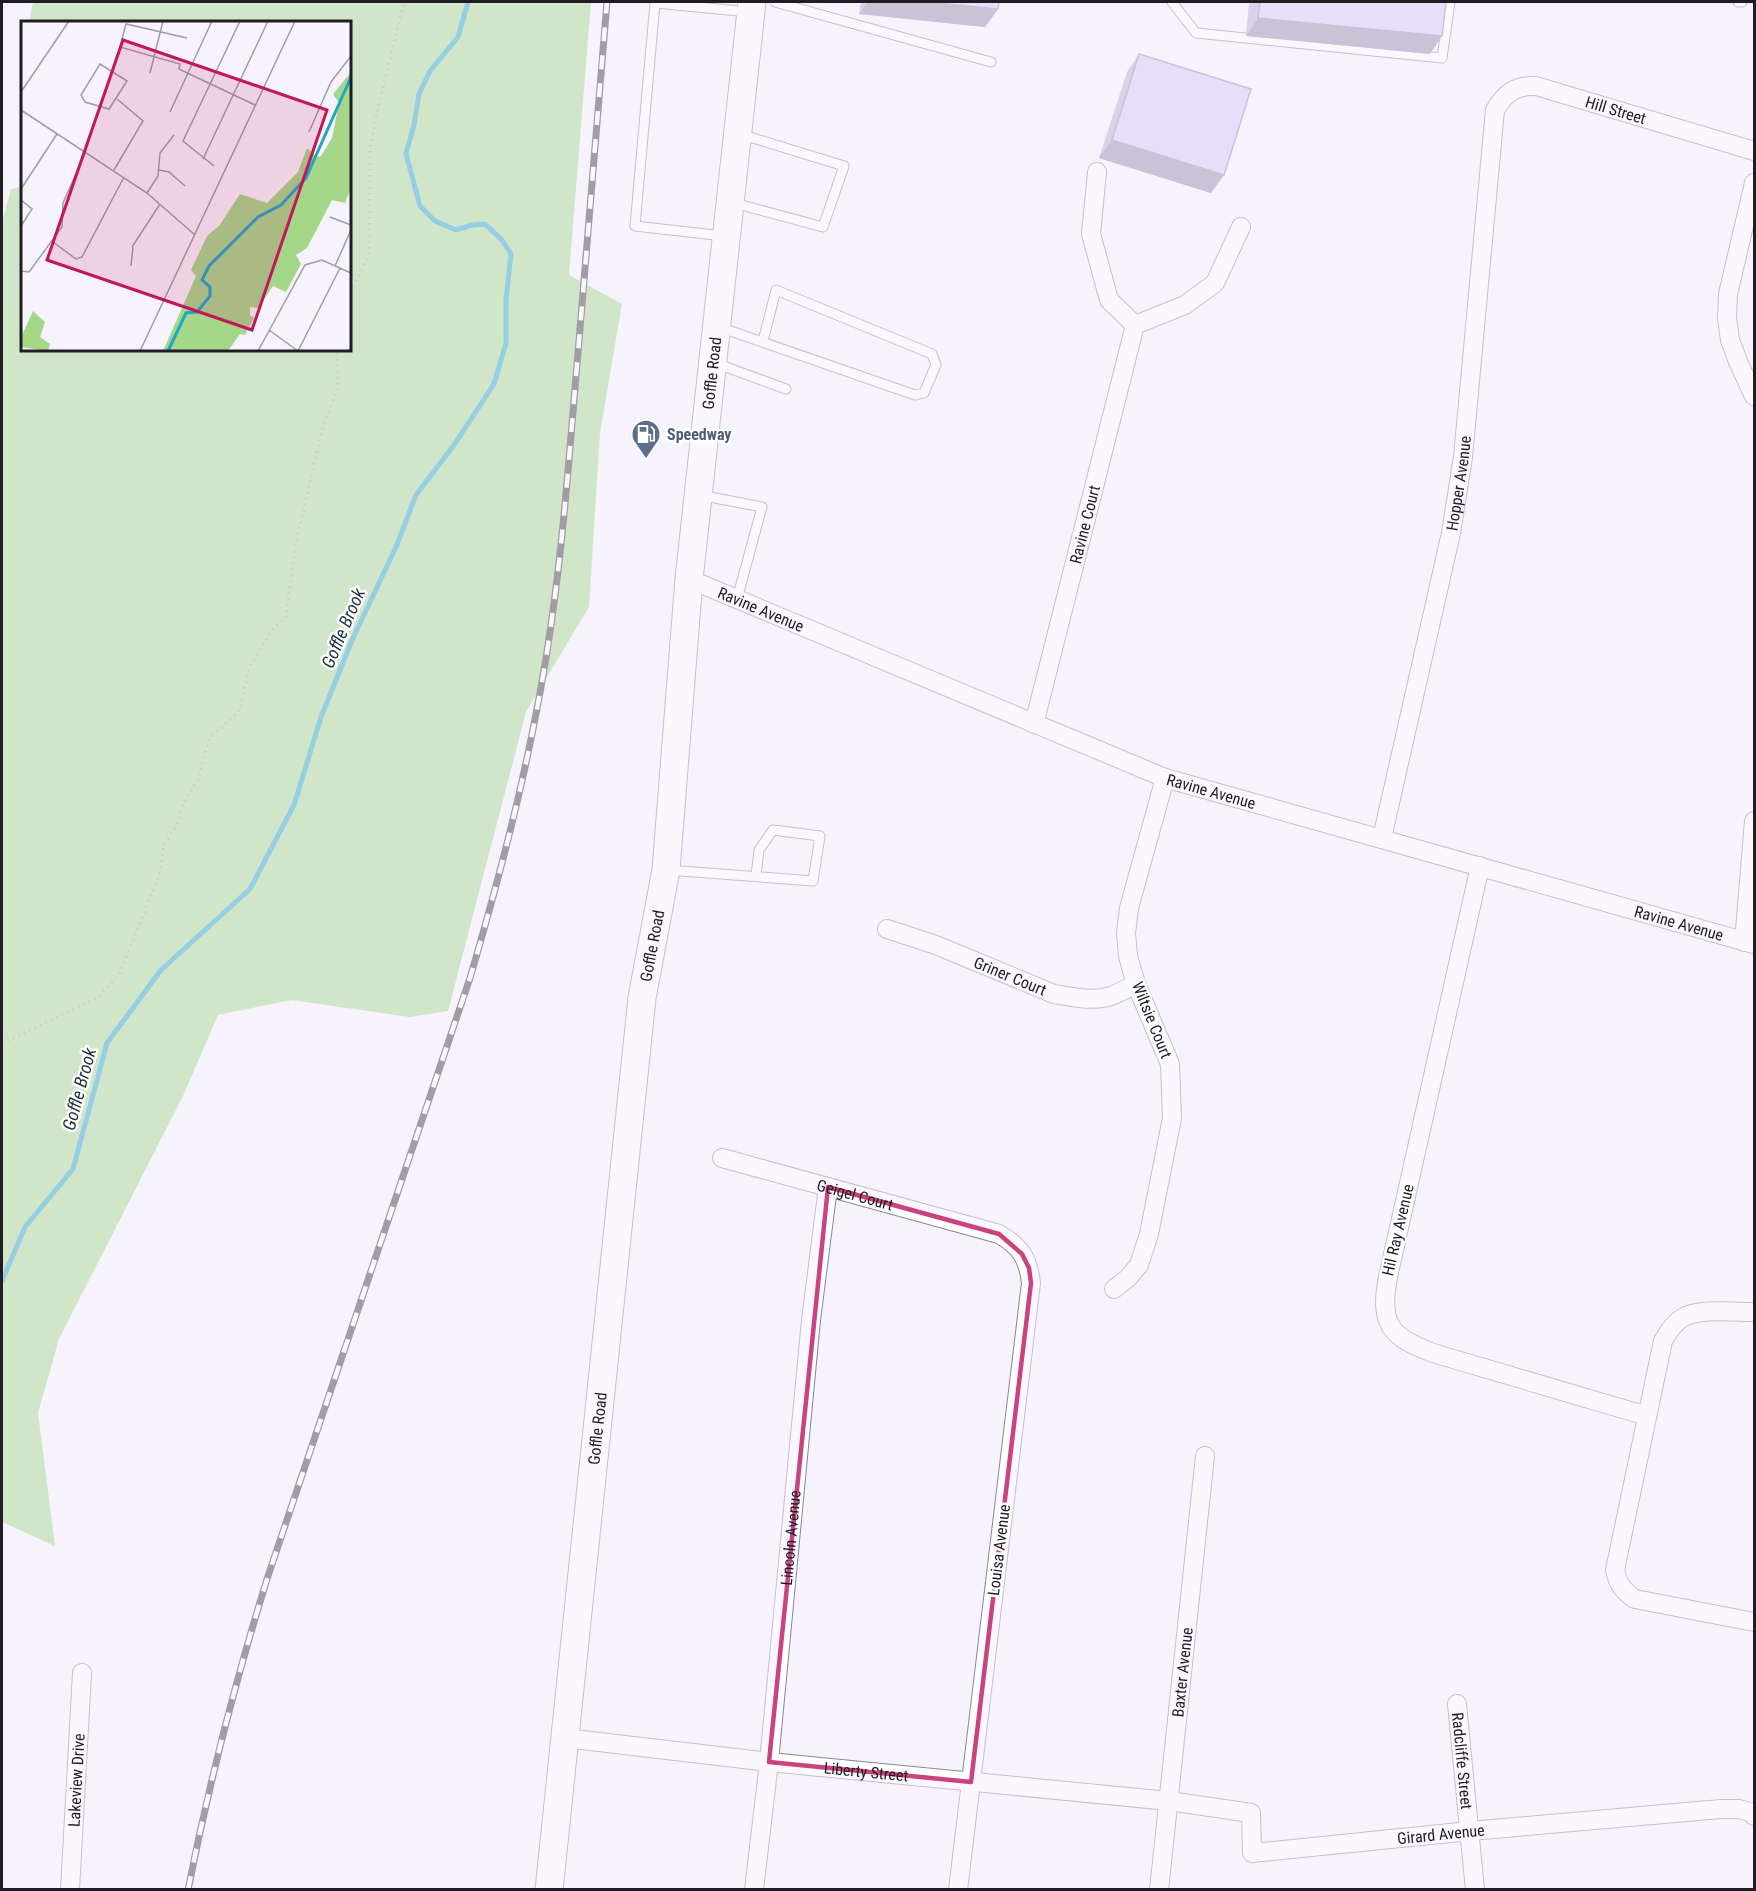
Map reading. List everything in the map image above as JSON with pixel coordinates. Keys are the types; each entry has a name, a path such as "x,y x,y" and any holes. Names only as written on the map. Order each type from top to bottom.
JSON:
{"main road":[{"name":"Goffle Road","path":"549,1890 642,998 666,870 689,579 730,202 738,133 759,5"}],"street":[{"name":"Hill Street","path":"1493,122 1498,104 1511,91 1523,86 1536,86 1755,151"},
{"name":"Hopper Avenue","path":"1382,838 1451,533 1464,446 1493,122"},
{"path":"1097,172 1091,234 1109,300 1135,325 1185,305 1215,283 1241,227"},
{"path":"1755,183 1728,294 1727,318 1730,340 1755,396"},
{"name":"Ravine Court","path":"1034,724 1135,325"},
{"name":"Ravine Avenue","path":"689,579 1165,778 1749,943"},
{"name":"Wiltsie Court","path":"1114,1288 1128,1278 1139,1265 1149,1234 1172,1118 1170,1064 1136,984 1128,956 1126,933 1129,908 1165,778"},
{"path":"1749,943 1755,821"},
{"name":"Hil Ray Avenue","path":"1480,866 1388,1277 1384,1298 1386,1317 1394,1332 1407,1344 1647,1416"},
{"name":"Griner Court","path":"887,928 936,945 1054,994 1074,998 1109,997 1136,984"},
{"name":"Geigel Court","path":"722,1158 989,1232"},
{"name":"Lincoln Avenue","path":"754,1890 769,1762 811,1320 828,1187"},
{"name":"Louisa Avenue","path":"958,1890 1031,1283 1029,1268 1022,1254 1012,1242 999,1234 989,1232"},
{"path":"1755,1312 1695,1313 1682,1318 1670,1329 1663,1341 1615,1570 1617,1582 1624,1592 1635,1599 1755,1622"},
{"name":"Baxter Avenue","path":"1159,1890 1205,1456"},
{"name":"Lakeview Drive","path":"70,1890 82,1673"},
{"name":"Radcliffe Street","path":"1457,1704 1475,1890"},
{"name":"Liberty Street","path":"565,1738 769,1762 1169,1801"},
{"name":"Girard Avenue","path":"1169,1801 1251,1813 1252,1853 1721,1809 1739,1809 1754,1815"}],"lane":[{"path":"1172,2 1196,33 1442,58 1450,2"},
{"path":"727,236 635,226 655,3 759,5 991,62"},
{"path":"730,202 823,226 844,166 738,133"},
{"path":"717,326 915,395 924,393 936,365 932,354 776,290 763,341"},
{"path":"713,362 786,389"},
{"path":"698,494 762,507 737,599"},
{"path":"666,870 813,880 819,836 773,830 759,849 756,876"}],"path":[{"path":"351,291 369,255 370,149 404,2"},
{"path":"2,1043 98,998 119,975 159,876 164,845 176,827 186,797 198,780 209,739 240,710 249,668 271,631 286,616 296,542 323,428 338,388 339,351"}],"highlighted area":[{"path":"828,1187 999,1234 1022,1254 1029,1268 1031,1283 971,1782 769,1762"}],"green space":[{"path":"33,2 591,2 569,275 622,304 600,433 589,607 526,712 448,1011 410,1017 291,1000 218,1015 183,1096 59,1339 38,1413 55,1546 2,1522 2,222 11,189 21,187 21,351 351,351 351,21 29,21"}],"building":[{"path":"926,2 999,2 998,9"},
{"path":"1260,2 1446,2 1442,36 1258,18"},
{"path":"1139,54 1251,89 1224,175 1112,140"}],"waterway":[{"name":"Goffle Brook","path":"2,1281 25,1227 73,1169 107,1043 161,970 250,889 294,805 321,717 353,638 396,547 416,495 454,445 494,384 506,343 506,300 511,254 502,240 485,224 456,230 435,221 420,206 406,154 419,94 430,71 458,37 468,2"}],"railway":[{"path":"188,1890 214,1771 256,1615 470,978 495,891 527,759 544,670 560,557 607,2"}],"place":[{"name":"Speedway","path":"646,460"}]}
